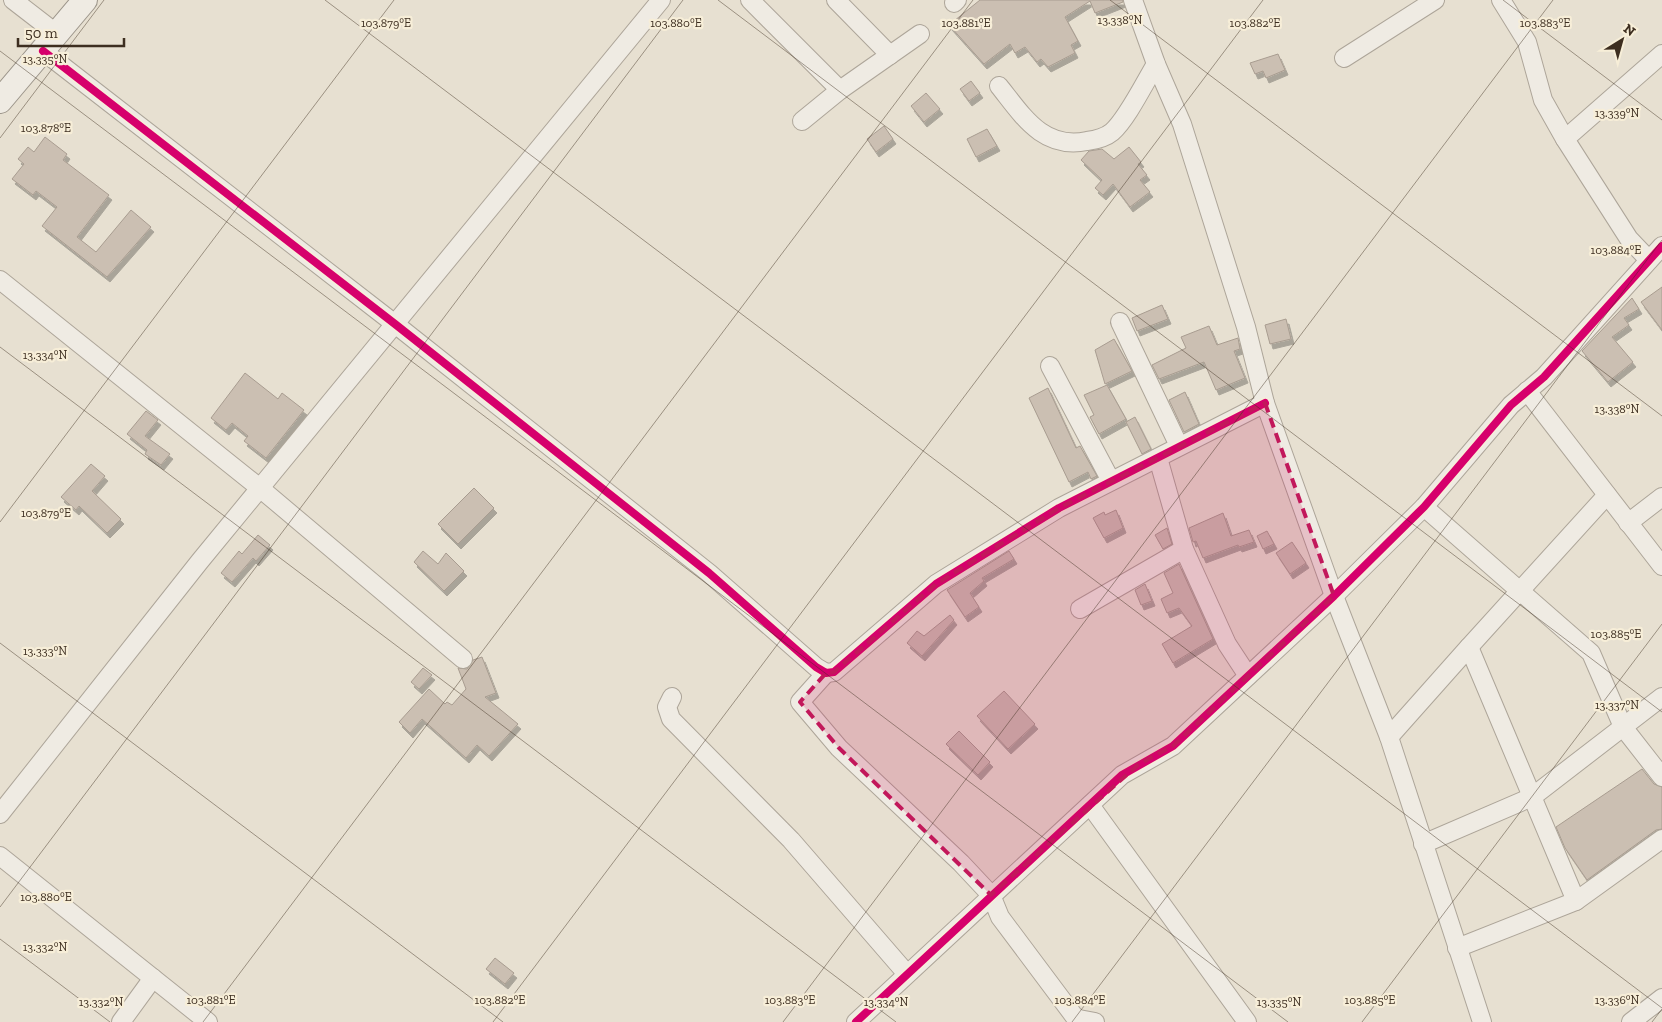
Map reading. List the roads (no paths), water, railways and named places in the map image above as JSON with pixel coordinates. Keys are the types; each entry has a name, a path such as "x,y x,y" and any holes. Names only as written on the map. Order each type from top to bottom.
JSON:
{"street":[{"path":"13,0 50,43 395,324 709,573 816,667 826,673 834,672 936,584 1059,508 1265,403"},
{"path":"0,101 85,0"},
{"path":"0,814 194,569 661,0"},
{"path":"750,0 840,90"},
{"path":"836,0 890,55"},
{"path":"1133,0 1156,64 1182,124 1246,327 1265,403 1334,596 1389,737 1479,1019"},
{"path":"1344,58 1435,0"},
{"path":"1501,0 1527,42 1543,100 1629,239 1649,260"},
{"path":"802,121 840,90 920,34"},
{"path":"1565,138 1662,54"},
{"path":"999,86 1032,127 1044,136 1060,141 1080,143 1095,140 1112,132 1156,64"},
{"path":"856,1022 1122,775 1173,746 1334,596 1424,507 1511,406 1544,377 1662,246"},
{"path":"0,280 261,489 463,659"},
{"path":"1120,322 1179,446"},
{"path":"1050,366 1111,481"},
{"path":"1527,391 1662,566"},
{"path":"1158,458 1184,549 1227,644 1248,676"},
{"path":"1389,737 1607,495"},
{"path":"1628,523 1662,497"},
{"path":"1424,507 1591,653 1623,727 1662,777"},
{"path":"1080,609 1184,549"},
{"path":"1469,647 1576,901"},
{"path":"826,673 800,702 839,748 961,863 991,895 1000,917 1074,1016 1079,1019 1095,1022"},
{"path":"672,697 667,708 671,719 791,840 907,974"},
{"path":"1423,844 1532,797 1662,697"},
{"path":"1090,805 1247,1022"},
{"path":"1457,948 1576,901 1662,839"},
{"path":"0,856 208,1022"},
{"path":"121,1022 153,978"},
{"path":"1631,1022 1662,998"}]}
